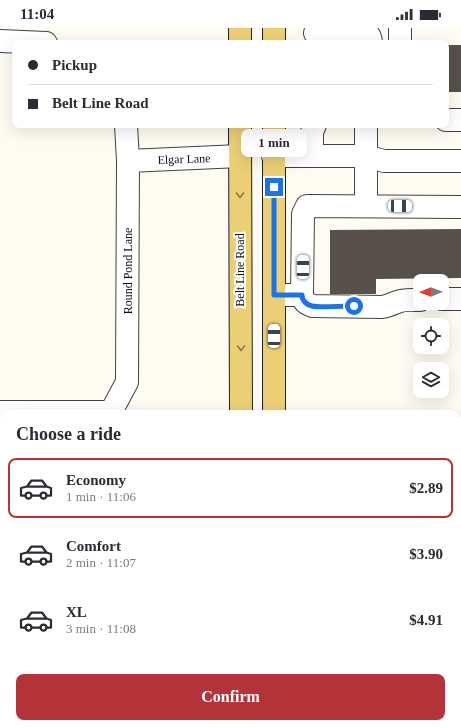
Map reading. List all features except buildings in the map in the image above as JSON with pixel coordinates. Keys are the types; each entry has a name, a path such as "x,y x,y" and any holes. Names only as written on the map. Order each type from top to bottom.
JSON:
{"main road":[{"path":"240,28 240,40"},
{"path":"274,28 274,40"},
{"name":"Belt Line Road","path":"240,128 241,410"},
{"path":"274,128 274,410"},
{"path":"240,156 274,156"},
{"path":"241,377 274,377"}],"street":[{"path":"400,28 400,40"},
{"path":"315,35 358,31 365,32 369,36 370,40"},
{"path":"0,41 12,42"},
{"path":"449,120 461,120"},
{"name":"Round Pond Lane","path":"113,410 127,382 128,161 126,128"},
{"path":"312,156 312,132 314,128"},
{"path":"366,128 366,206"},
{"name":"Elgar Lane","path":"128,161 240,156"},
{"path":"274,156 365,156 384,161 461,161"},
{"path":"413,300 405,300 397,302 393,305 382,307 313,306 306,303 302,298 302,295 303,214 307,206 461,207"},
{"path":"274,295 302,295"},
{"path":"449,299 461,299"}],"route":[{"path":"274,187 274,295 302,295 302,298 306,303 313,306 354,306"}]}
